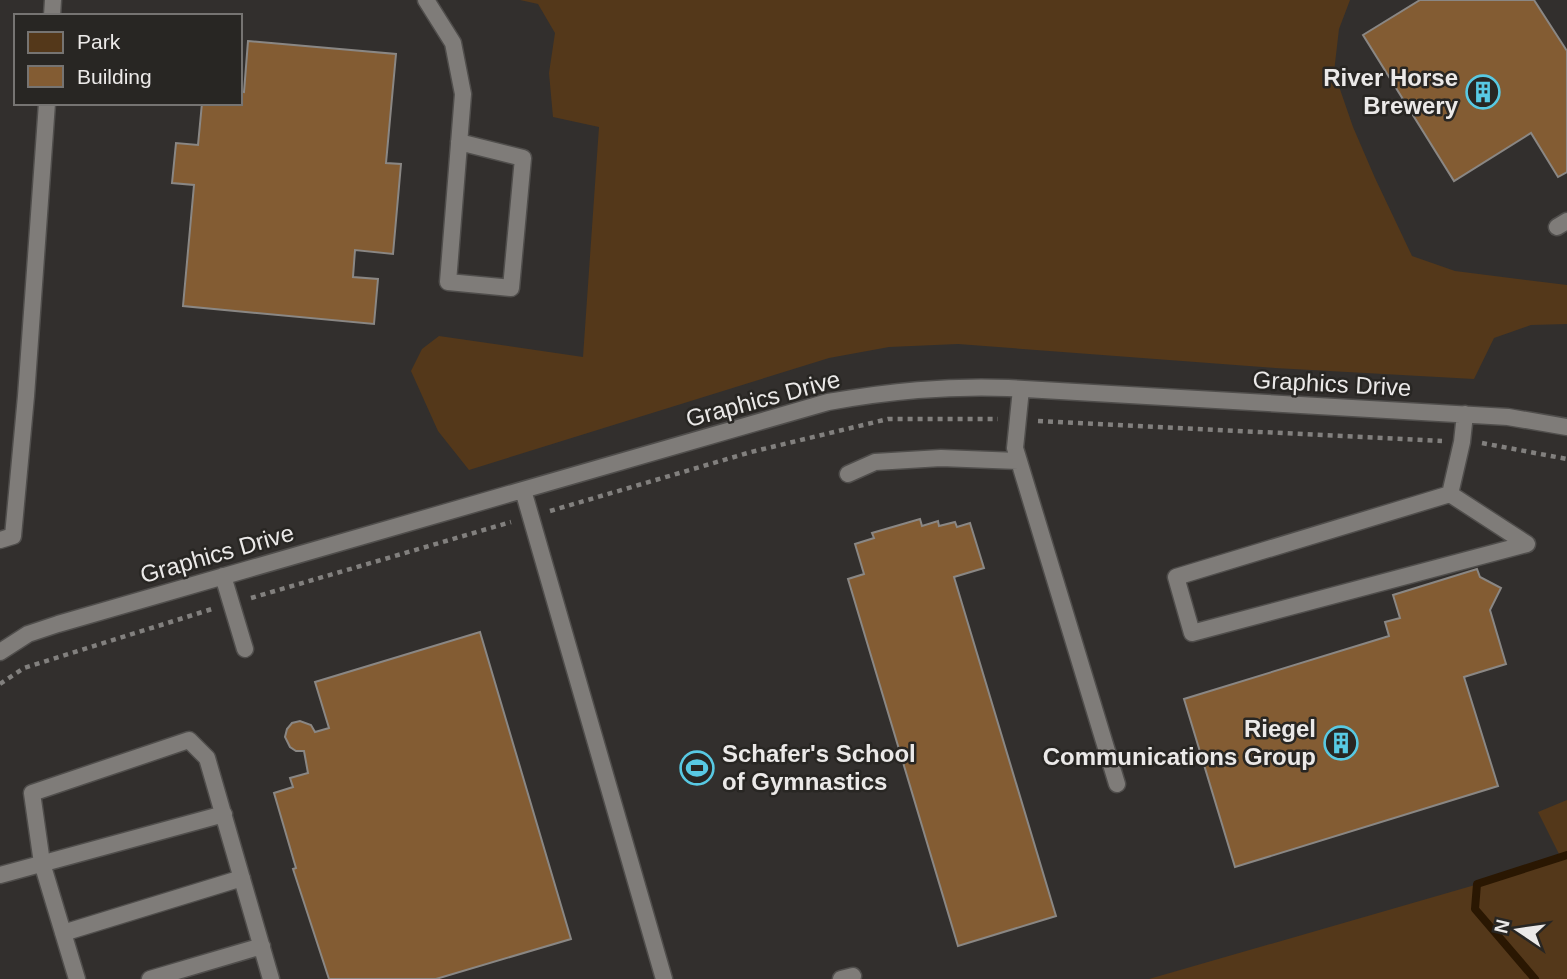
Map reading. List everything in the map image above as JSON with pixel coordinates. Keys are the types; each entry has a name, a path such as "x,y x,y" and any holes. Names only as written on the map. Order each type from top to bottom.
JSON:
{"lane":[{"path":"426,0 453,43 463,94 459,142 448,282 511,288 523,158 459,142"},
{"path":"0,540 13,536 47,105"},
{"name":"Graphics Drive","path":"0,652 28,634 58,624 828,402 891,391 956,386 1021,388 1508,416 1567,427"},
{"path":"1021,388 1015,447 1118,784"},
{"path":"1450,494 1462,442 1465,414"},
{"path":"848,474 876,462 940,458 1019,461"},
{"path":"523,490 664,979"},
{"path":"1450,494 1527,544 1192,633 1176,577 1450,494"},
{"path":"223,576 245,649"},
{"path":"77,979 42,863 32,793 189,740 207,758 271,979"},
{"path":"0,875 223,814"},
{"path":"63,933 242,878"},
{"path":"150,979 262,946"}],"path":[{"path":"0,684 24,667 232,603 751,452 888,419 1017,420 1486,443 1567,459"}],"green space":[{"path":"520,0 1350,0 1339,29 1334,72 1353,127 1412,256 1455,271 1567,285 1567,324 1531,325 1494,338 1474,379 1275,368 958,344 889,347 829,358 469,470 438,431 411,371 422,349 439,336 583,357 599,127 553,117 549,73 555,33 538,4"},
{"path":"1567,800 1567,979 1149,979 1562,860 1538,812"}],"building":[{"name":"River Horse Brewery","path":"1420,0 1534,0 1567,51 1567,172 1558,177 1531,133 1454,181 1363,35"},
{"path":"248,41 396,54 386,163 401,164 393,254 355,250 353,277 378,279 374,324 183,306 194,185 172,183 176,143 198,145 202,105 242,105"},
{"path":"920,519 922,526 938,521 939,526 955,522 957,527 970,523 984,568 954,577 1056,916 958,946 848,579 864,574 855,544 874,538 872,533"},
{"name":"Riegel Communications Group","path":"1477,569 1480,577 1501,588 1490,610 1506,664 1464,677 1498,786 1235,867 1184,699 1389,636 1385,622 1400,618 1393,595"},
{"path":"480,632 571,939 436,979 329,979 293,869 296,868 274,793 293,787 290,778 308,773 304,751 296,751 290,747 285,737 287,729 292,723 300,721 311,725 315,732 329,728 315,682"}],"waterway":[{"path":"1535,979 1475,909 1477,884 1567,855"}],"place":[{"name":"River Horse Brewery","path":"1483,92"},
{"name":"Riegel Communications Group","path":"1341,743"},
{"name":"Schafer's School of Gymnastics","path":"697,768"}]}
